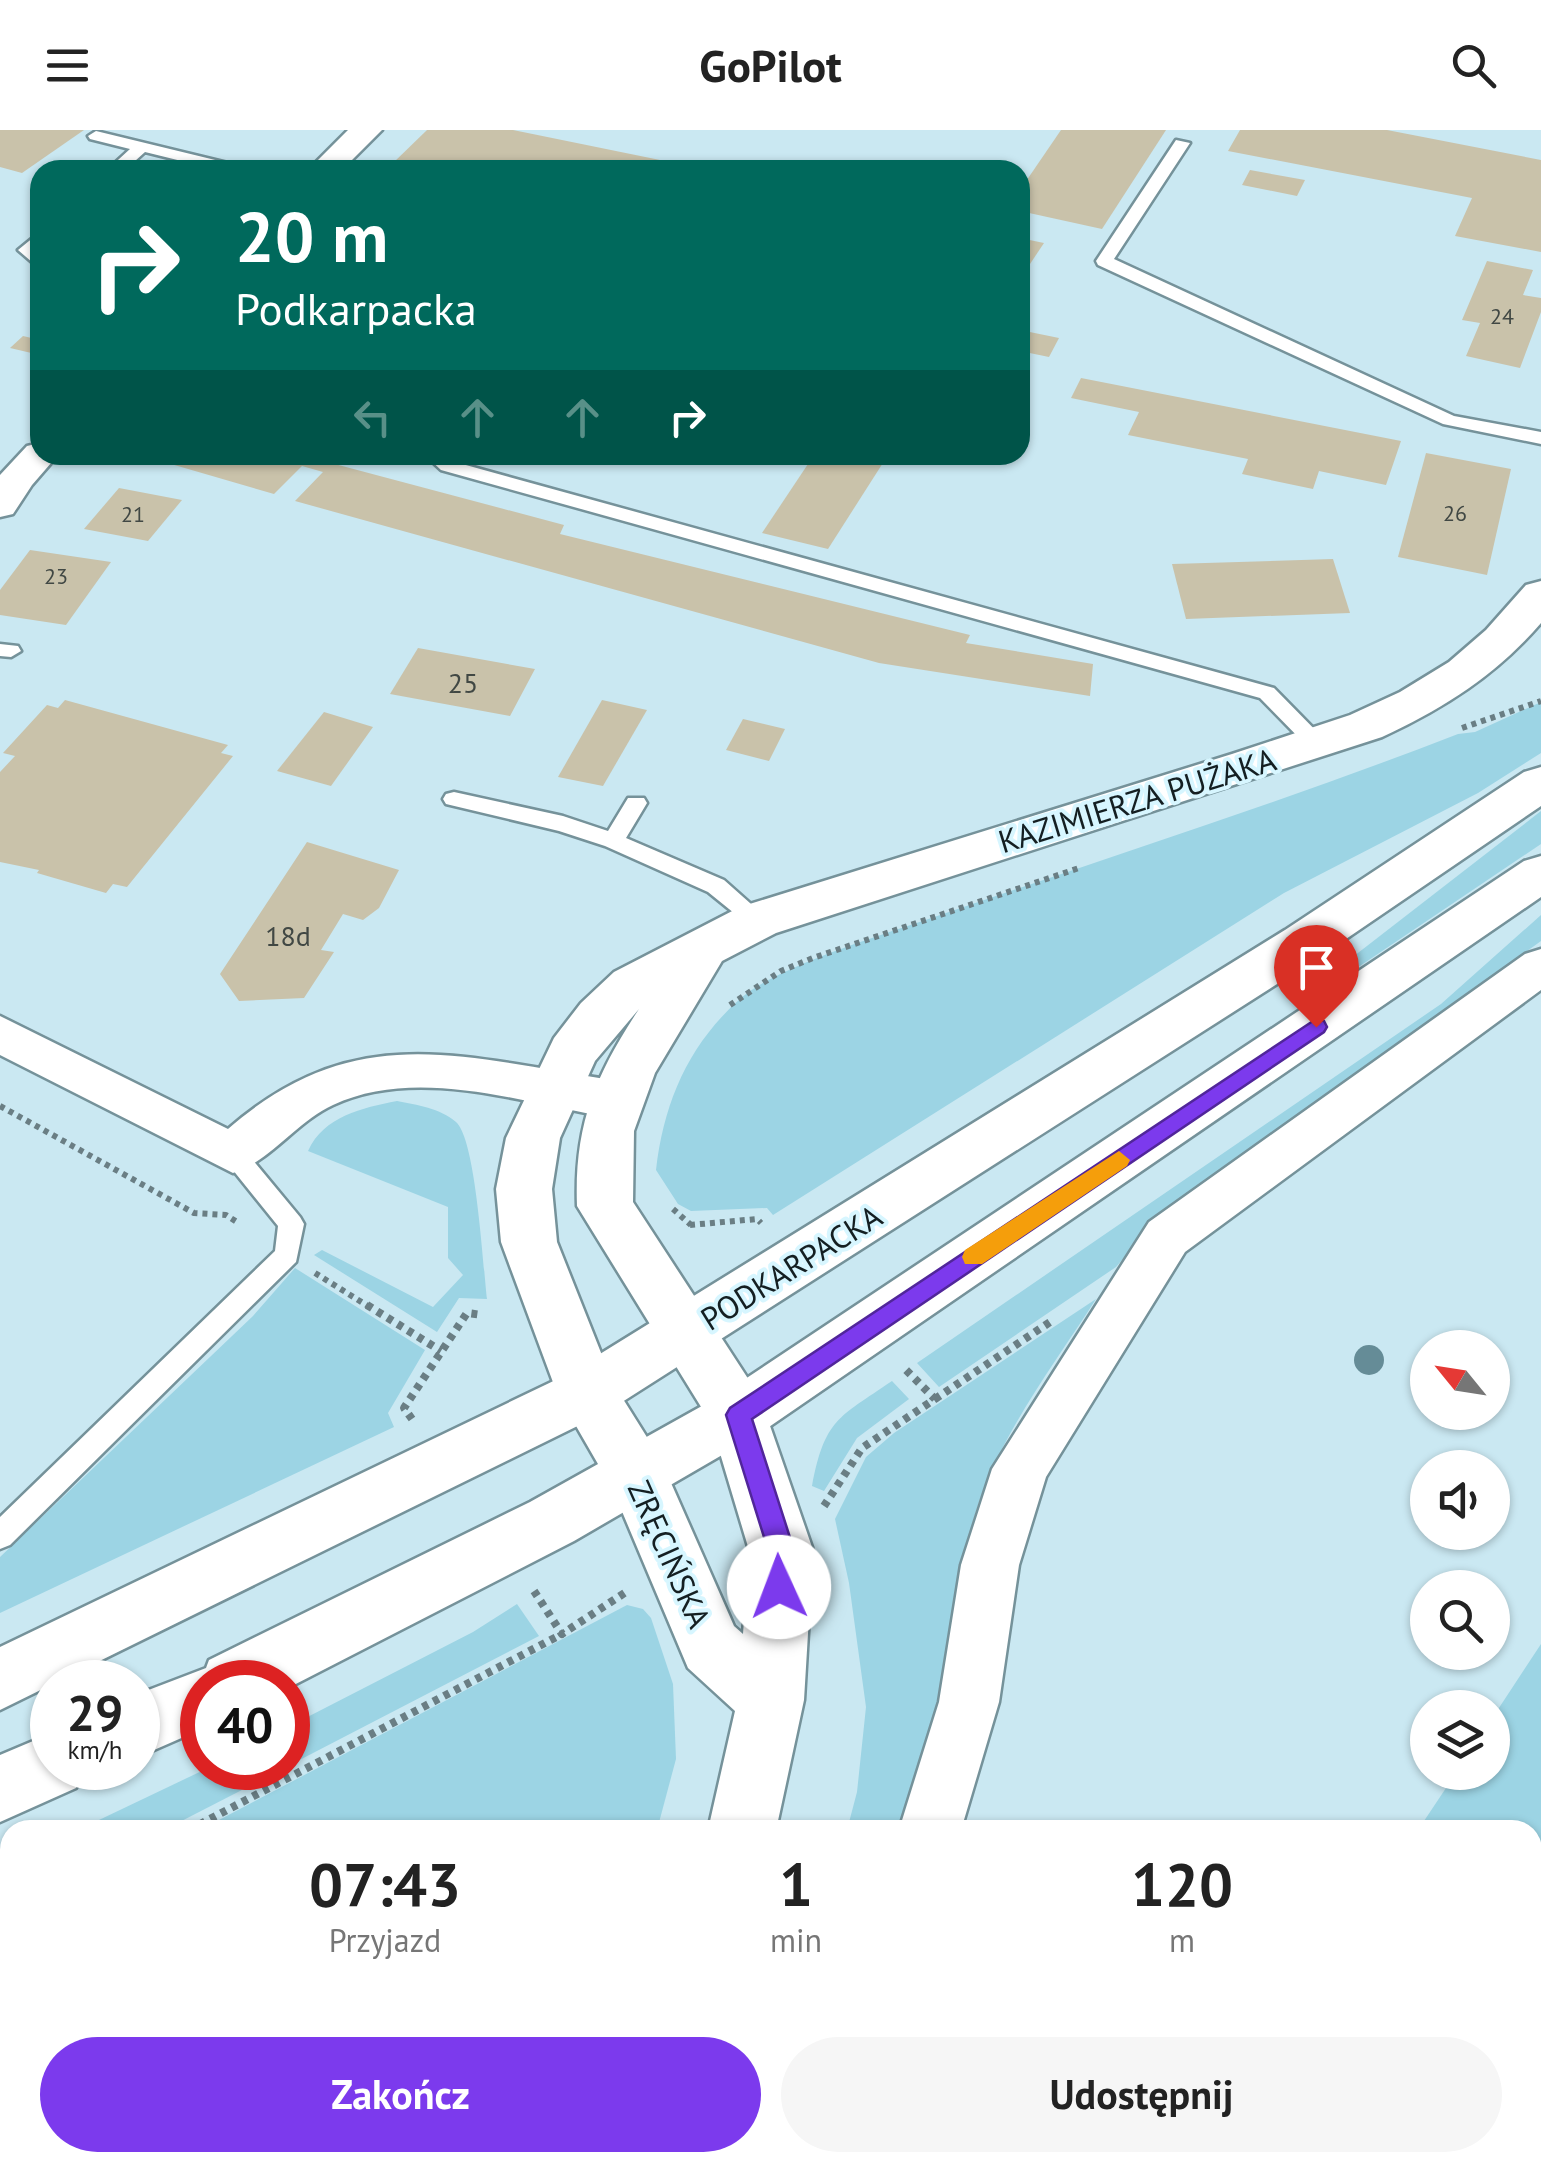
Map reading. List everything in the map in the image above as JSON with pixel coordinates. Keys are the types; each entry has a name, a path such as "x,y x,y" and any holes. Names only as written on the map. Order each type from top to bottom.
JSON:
{"main road":[{"name":"KAZIMIERZA PUŻAKA","path":"587,1393 530,1242 524,1188 532,1138 552,1091 599,1017 632,986 758,920 1317,743 1416,703 1465,672 1502,640 1541,595"},
{"name":"PODKARPACKA","path":"0,1680 587,1393 1303,943 1541,783"},
{"path":"277,1660 474,1564 638,1477 738,1415 1541,873"},
{"path":"701,953 613,1099 600,1171 605,1206 738,1415 781,1550 771,1700 744,1820"},
{"name":"ZRĘCIŃSKA","path":"587,1393 638,1477 712,1647 771,1700"},
{"path":"0,1789 30,1775"}],"street":[{"path":"334,160 366,130"},
{"path":"0,506 30,464"},
{"path":"933,1820 969,1702 990,1565 1020,1469 1167,1237 1541,966"},
{"path":"0,1034 233,1154 277,1115 318,1090 364,1074 411,1069 455,1072 613,1099"}],"lane":[{"path":"96,136 196,160"},
{"path":"1182,142 1104,262 1449,420 1541,438"},
{"path":"127,160 142,147"},
{"path":"447,465 594,509 1268,693 1317,743"},
{"path":"454,799 563,824 613,841 716,886 758,920"},
{"path":"613,841 636,803"},
{"path":"0,1536 287,1255 291,1224 233,1154"}],"path":[{"path":"1452,734 1541,701"},
{"path":"724,1010 755,986 813,958 1096,862"},
{"path":"0,1106 194,1213 226,1215 441,1351"},
{"path":"662,1195 691,1225"},
{"path":"676,1226 757,1219 762,1224"},
{"path":"412,1419 404,1408 441,1351 467,1313 482,1315"},
{"path":"814,1510 828,1505 862,1448 935,1399 902,1366"},
{"path":"208,1820 562,1634 636,1588"},
{"path":"533,1590 562,1634"}],"shaded area":[{"path":"1541,702 1541,753 1478,793 1284,893 773,1215 767,1208 691,1211 678,1204 656,1170 665,1120 693,1054 741,998 781,973 1458,734 1475,732"},
{"path":"1541,811 1541,844 1354,970 1345,963"},
{"path":"1541,915 1541,941 1165,1210 1116,1267 939,1387 917,1363 1441,1004"},
{"path":"397,1101 436,1110 456,1122 463,1133 474,1177 487,1299 459,1298 437,1332 314,1255 322,1250 433,1307 463,1275 448,1258 448,1207 308,1151 334,1122"},
{"path":"295,1268 425,1350 388,1413 394,1427 0,1613 0,1557 253,1316"},
{"path":"1096,1299 1013,1428 986,1483 964,1559 942,1706 906,1820 850,1820 857,1792 866,1707 849,1583 835,1519 866,1457 894,1433"},
{"path":"892,1381 909,1399 857,1438 824,1491 812,1486 822,1447 837,1422"},
{"path":"517,1604 539,1636 310,1755 310,1716 473,1632"},
{"path":"627,1605 643,1609 651,1618 673,1684 676,1759 660,1820 219,1820 276,1790 310,1790 310,1772"},
{"path":"1541,1644 1541,1820 1425,1820 1445,1790 1510,1790 1510,1691"},
{"path":"180,1781 180,1790 242,1790 184,1820 99,1820"}],"building":[{"path":"0,130 84,130 41,160 30,160 30,167 22,173 0,167"},
{"path":"427,130 513,130 660,160 396,160"},
{"path":"1061,130 1166,130 1102,229 1030,213 1030,175"},
{"path":"1240,130 1387,130 1541,160 1541,252 1455,236 1472,198 1228,151"},
{"path":"1250,170 1305,180 1297,196 1242,185"},
{"path":"1030,240 1044,243 1030,264"},
{"path":"1487,261 1533,270 1523,295 1541,298 1541,312 1520,368 1466,356 1480,323 1462,320"},
{"path":"1030,332 1059,338 1049,357 1030,353"},
{"path":"23,336 30,338 30,353 10,348"},
{"path":"1081,378 1401,441 1386,485 1319,471 1313,489 1242,474 1248,459 1128,435 1139,412 1071,398"},
{"path":"1426,453 1511,469 1487,575 1398,557"},
{"path":"174,465 339,465 564,525 560,534 970,635 966,643 1093,664 1090,696 879,663 295,501 323,472 302,466 274,494"},
{"path":"807,465 882,465 828,549 762,533"},
{"path":"119,488 182,500 148,541 84,529"},
{"path":"30,550 111,562 66,625 0,615 0,590"},
{"path":"1333,559 1350,613 1186,619 1172,564"},
{"path":"418,648 535,669 510,716 390,694"},
{"path":"65,700 228,745 221,753 233,756 127,887 113,884 106,893 37,873 39,870 0,862 0,772 15,756 3,753 47,705 58,708"},
{"path":"602,700 647,710 603,786 558,777"},
{"path":"324,712 373,727 331,786 277,771"},
{"path":"743,719 785,729 769,761 726,750"},
{"path":"307,842 399,870 379,908 363,920 343,914 321,950 334,952 304,998 239,1001 220,974"}],"slow traffic":[{"path":"973,1257 1119,1160"}],"route":[{"path":"779,1587 781,1550 738,1415 1316,1027"}]}
